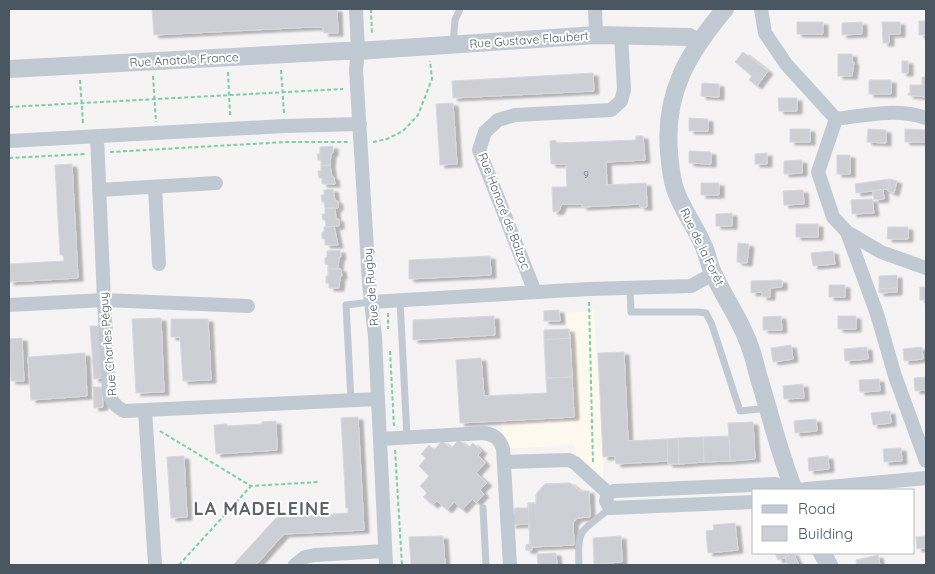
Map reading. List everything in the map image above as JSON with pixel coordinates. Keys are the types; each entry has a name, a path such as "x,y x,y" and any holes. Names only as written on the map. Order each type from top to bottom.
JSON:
{"street":[{"name":"Rue de Rugby","path":"356,9 358,51 356,69 374,326 385,558"},
{"path":"595,9 596,35"},
{"name":"Rue de la Forêt","path":"725,9 699,42 672,98 668,141 671,171 681,204 704,245 713,274 731,304 748,340 783,463 794,489"},
{"path":"761,9 765,33 786,64 836,119"},
{"name":"Rue Gustave Flaubert","path":"358,51 621,34 688,37 699,42"},
{"name":"Rue Honoré de Balzac","path":"535,292 479,150 485,132 498,120 515,115 611,110 621,101 624,90 621,34"},
{"name":"Rue Anatole France","path":"9,68 358,51"},
{"path":"836,119 881,111 915,114 926,118"},
{"path":"836,119 818,172 834,217 847,232 881,252 926,268"},
{"path":"9,141 284,126 360,124"},
{"name":"Rue Charles Péguy","path":"90,137 98,153 104,300 111,399 116,406 124,411 146,416 378,399"},
{"path":"99,190 216,183"},
{"path":"155,187 159,264"},
{"path":"847,232 877,314 895,376 926,461"},
{"path":"371,302 588,289 691,286 713,274"},
{"path":"9,306 104,300 248,306"},
{"path":"146,416 155,565"},
{"path":"380,439 484,433 495,435 500,440 503,449 510,565"},
{"path":"504,462 569,460 575,463 608,493"},
{"path":"805,489 926,478"},
{"path":"608,493 614,491 775,484 791,489"},
{"path":"608,493 606,501 610,508 752,502"},
{"path":"823,554 829,565"},
{"path":"295,565 305,557 315,555 385,558"}],"lane":[{"path":"453,45 455,20 460,9"},
{"path":"630,287 631,312 706,313 712,325 740,411 768,408"},
{"path":"400,300 407,437"},
{"path":"351,400 346,305 371,302"},
{"path":"483,508 486,565"},
{"path":"579,565 578,542 582,532 586,526 596,521 610,508"}],"path":[{"path":"9,158 286,142 348,142 361,147 387,139 403,131 418,115 432,79 428,47"},
{"path":"280,55 286,142"},
{"path":"227,58 232,145"},
{"path":"152,62 157,150"},
{"path":"79,66 82,102 90,137"},
{"path":"9,107 229,94 358,89"},
{"path":"588,289 593,480"},
{"path":"146,416 250,486 319,482"},
{"path":"179,565 250,486"}],"shaded area":[{"path":"594,311 603,457 603,488 575,463 575,445 503,449 501,421 574,417 569,329 566,324 565,313"}],"building":[{"path":"152,9 337,9 338,33 324,33 323,27 312,27 154,35"},
{"path":"919,21 926,21 926,35 919,35"},
{"path":"797,22 823,22 823,34 797,34"},
{"path":"862,22 862,34 842,35 842,23"},
{"path":"882,22 900,22 900,34 889,34 889,43 883,43"},
{"path":"743,52 768,71 757,86 749,80 752,76 735,62"},
{"path":"838,54 852,54 852,62 854,62 852,76 838,76"},
{"path":"902,61 908,61 908,73 902,73"},
{"path":"593,73 594,91 453,98 452,81"},
{"path":"922,77 926,77 926,97 908,95 910,93 910,85 922,85"},
{"path":"869,80 891,80 891,94 869,94"},
{"path":"702,83 719,84 719,97 701,96"},
{"path":"778,98 797,98 797,111 779,111"},
{"path":"453,103 457,164 440,165 436,104"},
{"path":"689,118 708,119 708,131 689,131"},
{"path":"790,129 810,129 810,142 790,142"},
{"path":"868,129 886,130 886,143 867,142"},
{"path":"905,129 926,130 926,142 905,142"},
{"path":"636,136 643,136 645,160 606,162 607,185 646,183 647,207 640,207 640,204 582,207 582,204 562,204 559,211 553,212 552,187 567,187 566,164 551,164 550,141 555,140 557,143 636,140"},
{"path":"333,146 330,165 321,166 321,160 318,160 317,154 320,154 320,147"},
{"path":"689,151 711,152 711,164 689,163"},
{"path":"767,153 767,164 755,164 755,154"},
{"path":"837,155 850,155 850,174 837,174"},
{"path":"802,160 802,173 784,174 784,161"},
{"path":"72,164 78,278 9,282 9,264 64,261 63,255 60,255 55,165"},
{"path":"330,165 335,184 322,184 322,178 319,178 318,171 321,171 321,166"},
{"path":"890,179 888,189 856,193 855,184"},
{"path":"890,179 897,181 894,193 888,191"},
{"path":"701,183 719,183 719,195 701,195"},
{"path":"333,189 335,201 338,201 338,208 325,208 321,195 324,195 324,190"},
{"path":"883,189 884,199 874,200 873,191"},
{"path":"803,190 804,204 784,205 783,191"},
{"path":"872,199 874,213 852,214 851,200"},
{"path":"325,208 335,208 336,219 339,219 339,226 326,227 322,214 325,214"},
{"path":"732,213 732,226 716,226 716,214"},
{"path":"796,224 818,224 818,237 796,237"},
{"path":"334,226 338,245 325,245 325,239 322,239 324,227"},
{"path":"888,227 908,227 908,239 887,239"},
{"path":"738,243 749,244 747,263 737,262"},
{"path":"340,250 341,257 339,257 338,269 328,269 328,265 325,264 327,251"},
{"path":"833,251 835,264 813,266 811,253"},
{"path":"490,256 491,275 409,279 409,260"},
{"path":"328,269 341,269 342,276 340,276 339,288 329,288 329,283 326,283"},
{"path":"897,275 897,288 879,289 879,276"},
{"path":"782,280 782,287 770,288 770,297 762,297 762,292 751,293 751,281"},
{"path":"829,285 845,285 845,297 829,297"},
{"path":"920,287 926,287 926,300 920,300"},
{"path":"897,288 897,292 879,293 879,289"},
{"path":"559,310 560,321 544,321 544,311"},
{"path":"494,316 495,335 413,340 413,320"},
{"path":"781,316 782,330 763,330 763,317"},
{"path":"838,316 856,316 856,329 838,329"},
{"path":"161,318 164,392 136,393 132,319"},
{"path":"171,319 208,319 211,380 183,381 180,337 171,337"},
{"path":"90,326 99,326 103,378 94,379"},
{"path":"569,329 570,338 544,340 544,330"},
{"path":"22,338 24,381 11,381 9,339"},
{"path":"570,338 572,377 546,378 544,340"},
{"path":"791,345 793,359 773,362 771,348"},
{"path":"867,347 868,359 845,361 844,349"},
{"path":"922,347 923,359 904,361 903,349"},
{"path":"624,352 628,441 667,439 668,461 616,464 615,456 603,457 598,353"},
{"path":"85,353 87,396 31,400 28,357"},
{"path":"481,358 484,396 547,393 546,378 572,377 574,417 460,423 456,360"},
{"path":"926,377 926,390 915,391 914,378"},
{"path":"879,379 880,391 860,392 859,380"},
{"path":"803,384 804,398 784,399 783,386"},
{"path":"93,387 102,387 103,407 94,408"},
{"path":"890,411 891,423 873,425 871,413"},
{"path":"358,417 364,530 284,534 256,565 233,565 276,518 348,513 348,508 346,508 341,418"},
{"path":"816,419 817,431 795,433 794,421"},
{"path":"276,421 277,450 216,454 214,425 262,424 262,422"},
{"path":"753,422 755,459 730,461 728,423"},
{"path":"729,436 730,461 704,462 703,437"},
{"path":"703,437 704,462 679,464 678,438"},
{"path":"678,438 679,464 668,464 667,439"},
{"path":"459,440 468,448 473,443 482,451 478,455 485,463 476,473 487,483 480,490 484,494 476,503 472,499 462,510 454,502 447,510 437,501 433,505 423,497 427,493 420,486 429,476 419,466 426,458 421,454 429,445 434,450 442,441 451,448"},
{"path":"901,448 902,461 884,462 883,449"},
{"path":"184,456 187,517 171,518 167,457"},
{"path":"828,456 829,469 809,471 808,458"},
{"path":"570,483 580,491 589,491 590,517 577,518 573,523 574,545 532,547 532,550 526,550 526,545 530,544 529,524 511,525 511,513 514,513 515,508 528,508 528,503 536,503 536,494 545,484"},
{"path":"570,483 580,491 589,491 590,517 577,518 573,523 574,545 532,547 532,550 526,550 526,545 530,544 528,503 536,503 536,494 545,484"},
{"path":"735,523 738,550 708,553 706,531 714,530 713,525"},
{"path":"443,536 445,565 411,565 409,537"},
{"path":"621,536 622,562 594,564 593,538"},
{"path":"926,536 926,548 917,549 916,537"},
{"path":"556,553 557,565 538,565 537,554"},
{"path":"775,554 792,554 778,560"},
{"path":"794,554 799,565 788,565 785,558"},
{"path":"878,555 880,565 857,565 856,560"}],"district":[{"name":"LA MADELEINE","path":"262,509"}]}
